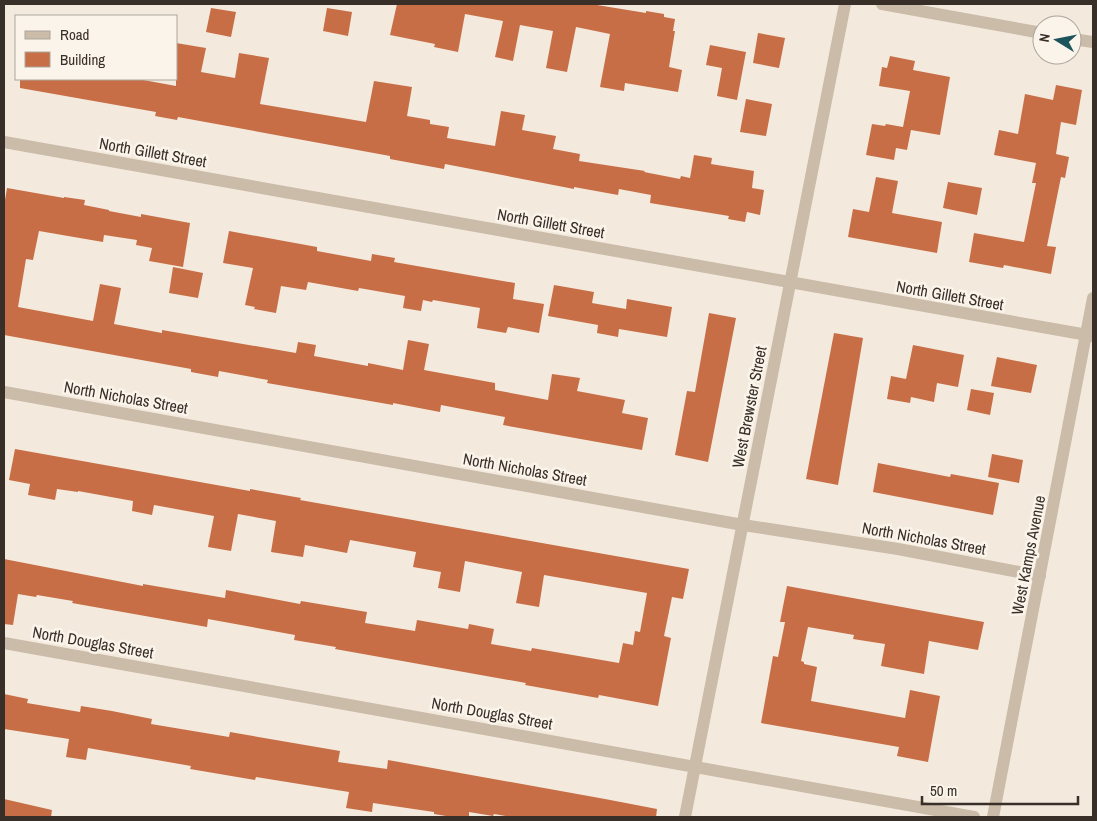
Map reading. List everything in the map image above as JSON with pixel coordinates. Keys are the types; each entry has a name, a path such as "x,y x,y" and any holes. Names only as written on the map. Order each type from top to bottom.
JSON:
{"street":[{"name":"West Brewster Street","path":"685,817 845,4"},
{"path":"882,4 1032,31"},
{"name":"North Gillett Street","path":"4,142 1090,335"},
{"name":"West Kamps Avenue","path":"993,817 1090,335 1093,298"},
{"name":"North Nicholas Street","path":"4,392 743,525 898,549 1040,576"},
{"name":"North Douglas Street","path":"4,642 974,817"}],"building":[{"path":"397,4 591,4 664,14 664,17 675,19 669,67 682,70 678,92 625,83 624,91 600,87 610,34 576,27 567,72 546,68 553,31 520,25 513,61 495,57 503,21 465,14 458,52 434,47 435,44 390,35"},
{"path":"211,8 236,12 231,37 206,32"},
{"path":"327,8 352,12 348,36 323,31"},
{"path":"758,33 785,38 779,68 753,63"},
{"path":"178,43 206,48 201,72 235,78 239,53 269,58 260,104 366,122 374,81 412,87 407,116 430,120 430,124 449,127 447,138 495,146 501,111 525,115 522,130 556,136 553,149 580,154 579,161 645,171 680,179 681,176 690,178 694,155 712,158 711,164 754,171 752,188 764,190 760,215 747,212 745,222 728,219 729,216 650,203 651,195 619,189 618,195 574,187 574,189 445,164 444,169 390,159 390,156 178,117 177,120 155,116 156,112 20,88 20,80 143,80 176,86 176,80 178,80"},
{"path":"710,45 746,52 737,100 717,96 722,68 706,65"},
{"path":"890,56 915,61 913,70 950,77 940,135 911,130 907,150 896,148 894,160 866,155 872,124 903,127 910,91 879,86 882,67 887,68"},
{"path":"1056,85 1082,90 1076,125 1061,122 1056,154 1069,157 1065,178 1061,177 1047,246 1056,247 1051,274 1004,265 1003,268 969,262 974,233 1024,242 1036,183 1032,183 1036,163 994,155 999,130 1018,134 1025,94 1053,100"},
{"path":"746,99 772,104 766,136 740,132"},
{"path":"876,177 898,181 892,213 942,222 937,253 848,237 853,209 869,212"},
{"path":"948,182 982,188 977,215 943,208"},
{"path":"7,188 85,200 84,205 109,211 141,217 141,214 190,223 183,267 149,261 152,248 136,245 137,240 104,235 103,242 39,231 33,260 26,259 18,307 93,321 100,284 121,288 114,324 162,333 162,330 296,353 298,342 316,345 314,356 403,370 408,340 429,344 424,370 495,383 495,390 548,400 552,374 580,378 577,391 625,400 622,413 648,418 642,450 503,425 505,417 441,405 440,412 267,383 268,380 219,371 218,377 191,372 191,369 4,335 4,206"},
{"path":"229,231 317,247 317,251 371,261 372,254 395,258 394,262 515,283 513,299 544,304 539,333 508,327 506,333 477,328 480,308 423,300 421,311 403,308 405,296 359,288 358,291 308,282 306,290 281,286 276,313 254,309 255,307 245,305 253,268 223,263"},
{"path":"173,267 203,273 198,298 169,293"},
{"path":"554,285 594,292 592,303 626,309 627,299 672,307 667,337 619,329 618,337 597,333 598,325 548,316"},
{"path":"709,313 736,318 708,462 675,455 687,391 695,392"},
{"path":"834,333 863,338 838,485 806,479"},
{"path":"913,345 964,355 958,387 937,383 934,402 911,397 910,403 887,399 891,376 906,379"},
{"path":"997,357 1037,365 1031,393 991,386"},
{"path":"971,389 994,393 990,415 967,410"},
{"path":"15,449 250,491 250,489 301,498 300,500 689,569 683,599 672,597 664,636 671,638 658,706 599,695 598,698 525,685 526,683 335,649 336,647 294,640 295,635 208,619 207,627 37,595 36,597 18,594 13,625 4,624 4,559 143,586 143,584 225,598 226,590 300,604 301,601 367,612 365,623 415,631 417,620 468,629 469,624 494,629 491,644 531,651 532,648 619,663 623,643 633,645 635,631 640,632 647,593 544,575 539,607 516,603 522,572 465,561 460,592 438,588 441,572 413,567 416,552 350,540 347,553 305,545 303,557 271,552 276,521 238,514 231,551 208,547 214,516 154,505 152,515 132,511 133,501 78,491 57,489 55,500 28,495 30,484 9,480"},
{"path":"992,454 1023,460 1019,483 988,477"},
{"path":"878,463 950,477 951,474 999,483 993,515 873,492"},
{"path":"787,586 984,622 978,650 929,641 924,674 881,666 885,644 853,639 854,635 808,627 801,661 804,664 817,667 811,701 905,718 910,690 940,696 928,762 897,756 899,747 761,723 773,656 778,657 785,622 780,622"},
{"path":"4,694 28,699 27,703 80,712 81,706 152,719 151,724 229,737 230,732 340,751 338,762 387,769 388,760 605,799 657,809 656,817 512,817 469,812 469,817 452,817 434,814 434,812 373,803 372,812 346,808 349,792 256,777 255,780 190,769 191,766 88,748 86,760 66,757 69,739 4,729"},
{"path":"4,799 52,810 51,817 4,817"}]}
